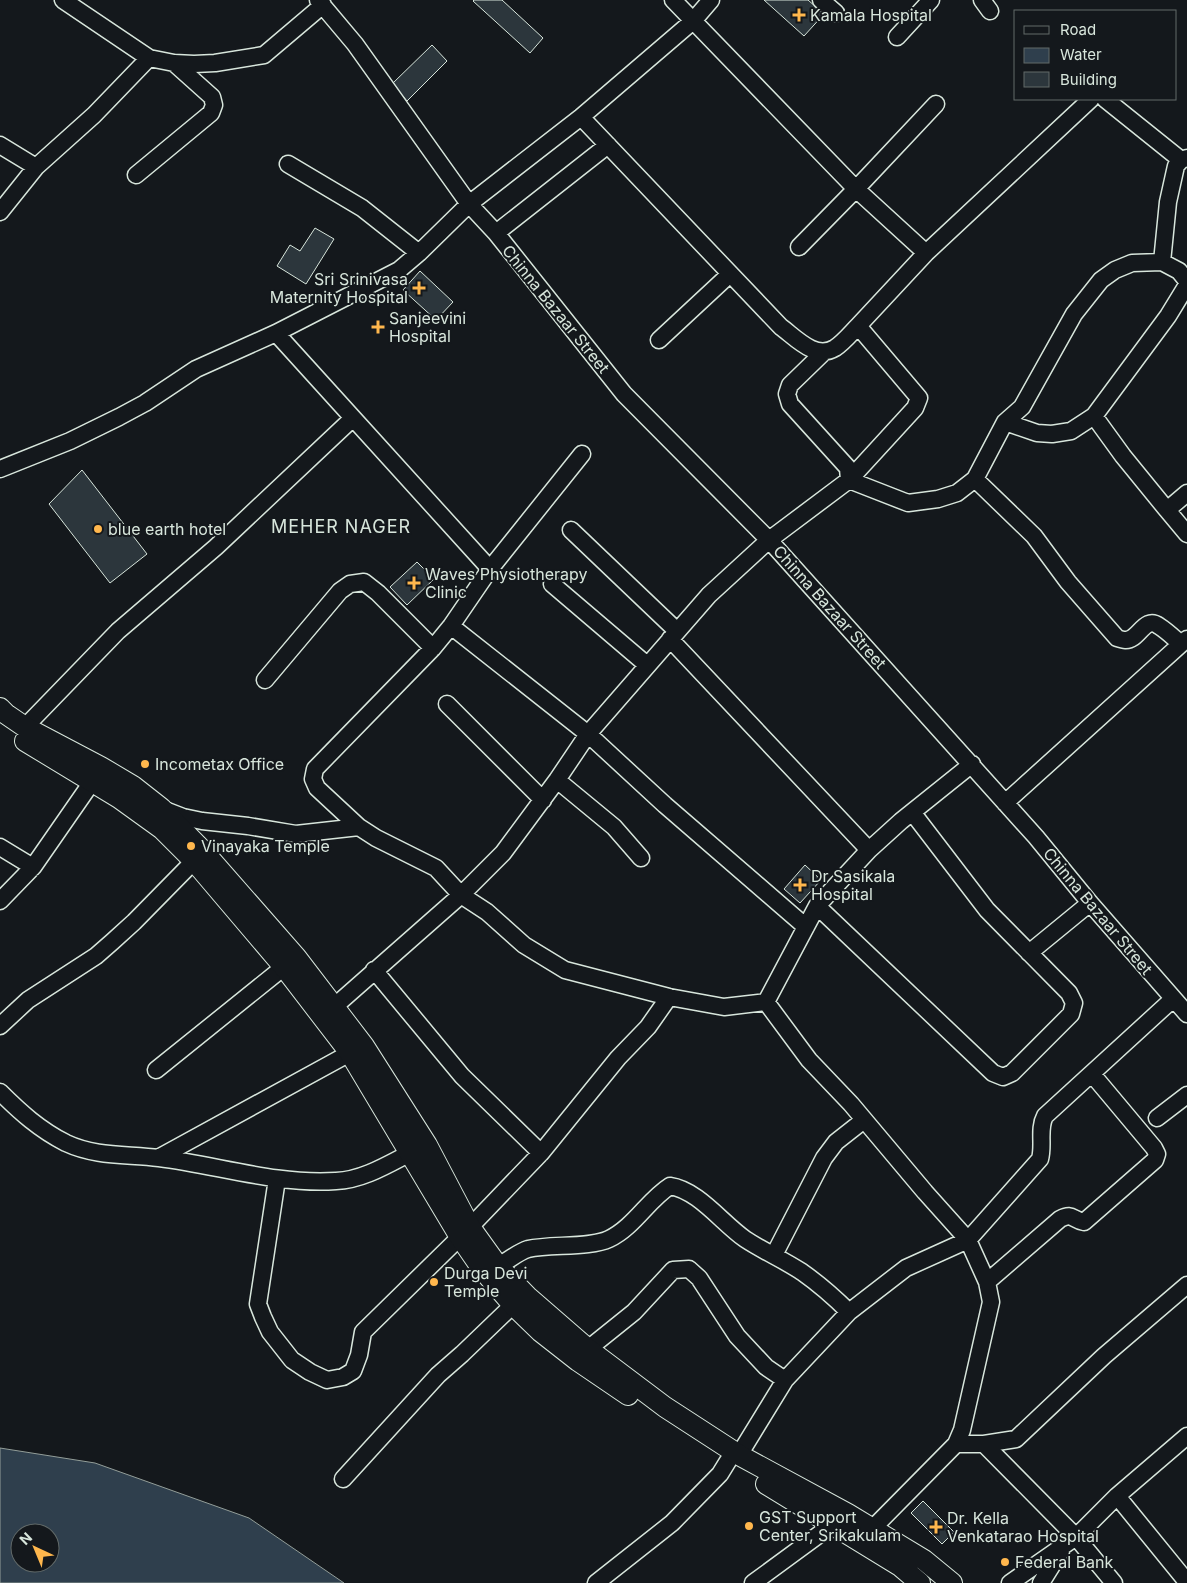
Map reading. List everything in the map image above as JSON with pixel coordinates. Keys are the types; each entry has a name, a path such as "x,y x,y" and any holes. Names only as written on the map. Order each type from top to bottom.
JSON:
{"main road":[{"path":"0,708 25,727 133,786 154,813 162,829 194,861 284,967 350,1053 410,1154 465,1232 526,1296 588,1349 734,1458 832,1525 900,1566 920,1583"},
{"path":"0,726 119,798 154,813 204,852 296,957 364,1046 427,1146 482,1269 541,1332 578,1361 734,1458 872,1528 924,1560 952,1583"}],"street":[{"path":"63,0 149,58 174,63 216,63 264,56 320,3"},
{"path":"673,0 856,188 926,253"},
{"path":"0,469 70,441 103,425 145,403 196,369 276,333 399,270 469,204 581,117 693,21 711,0"},
{"path":"821,0 836,13"},
{"path":"897,37 931,0"},
{"name":"Chinna Bazaar Street","path":"320,3 355,44 469,204 496,233 624,394 769,540 972,764 1187,1014"},
{"path":"0,212 36,167 94,115 149,58"},
{"path":"136,175 211,113 214,105 212,97 174,63"},
{"path":"849,480 848,468 790,404 786,394 790,385 824,352 835,348 926,253 1089,100"},
{"path":"1106,100 1184,159 1176,166 1168,202 1162,262"},
{"path":"799,247 936,104"},
{"path":"581,117 781,327 811,350 824,352"},
{"path":"0,145 36,167"},
{"path":"496,233 608,145"},
{"path":"288,164 362,208 419,253"},
{"path":"849,480 908,503 938,499 957,493 975,479 1005,422 1022,407 1074,314 1101,280 1115,270 1132,263 1162,262 1179,271 1187,281"},
{"path":"659,340 730,274"},
{"path":"1005,422 1038,432 1052,434 1071,431 1094,416 1168,316 1187,285"},
{"path":"335,1006 461,895 503,853 558,780 588,734 709,595 769,540 849,480 915,408 919,398 858,326"},
{"path":"276,333 490,569"},
{"path":"1094,416 1123,456 1187,534"},
{"path":"25,727 118,631 216,547 352,419"},
{"path":"582,454 490,569 433,648 315,770 312,779 317,788 359,827 376,838 436,868 461,895 487,912 524,945 565,970 669,997 724,1007 766,1002"},
{"path":"975,479 1034,536 1068,582 1117,638 1126,640 1132,638 1151,623 1158,624 1184,642 1005,803"},
{"path":"1167,510 1187,493"},
{"path":"571,530 674,635 869,850"},
{"path":"265,680 340,591 350,584 364,582 378,592 433,648"},
{"path":"552,584 647,665"},
{"path":"450,626 588,734 665,805 806,928"},
{"path":"447,704 543,800"},
{"path":"766,1002 817,906 869,850 912,812 972,764"},
{"path":"558,780 614,827 641,858"},
{"path":"0,901 33,867 92,782"},
{"path":"817,906 993,1073 1003,1077 1012,1073 1071,1014 1074,1003 1069,993 987,910 912,812"},
{"path":"154,813 296,834 359,827"},
{"path":"0,847 33,867"},
{"path":"0,1026 28,1000 96,956 134,922 194,861"},
{"path":"1029,953 1090,903"},
{"path":"156,1070 284,967"},
{"path":"374,970 462,1076 541,1153"},
{"path":"277,1179 258,1304 262,1317 270,1332 292,1360 327,1380 343,1377 353,1371 359,1356 363,1332 465,1232 541,1153 618,1058 648,1027 669,997"},
{"path":"596,1583 672,1523 720,1474 734,1458 785,1380 848,1312 906,1268 968,1240 1040,1159 1042,1150 1041,1124 1045,1116 1173,999"},
{"path":"766,1002 809,1060 851,1104 968,1240 987,1282 991,1302 962,1430 956,1444 872,1528"},
{"path":"158,1158 350,1053"},
{"path":"987,1282 1060,1218 1066,1215 1072,1216 1084,1222 1155,1160 1157,1154 1154,1148 1092,1074"},
{"path":"0,1092 27,1118 44,1131 67,1143 99,1154 158,1158 277,1179 336,1181 365,1175 410,1154"},
{"path":"1157,1118 1187,1095"},
{"path":"774,1255 824,1158 836,1142 864,1120"},
{"path":"498,1266 526,1250 554,1245 594,1243 608,1239 623,1230 648,1207 659,1193 670,1186 680,1188 706,1206 744,1238 801,1272 827,1291 848,1312"},
{"path":"588,1349 634,1312 673,1270 689,1269 698,1278 738,1336 766,1367 785,1380"},
{"path":"956,1444 984,1444 1016,1439 1104,1356 1187,1285"},
{"path":"342,1479 438,1375 513,1304"},
{"path":"1010,1583 1071,1541 1117,1496 1187,1436"},
{"path":"984,1444 1071,1541 1114,1583"},
{"path":"1117,1496 1187,1582"},
{"path":"753,1583 832,1525"},
{"path":"1041,1583 1071,1541"}],"water":[{"path":"0,1448 95,1463 249,1518 344,1583 0,1583"}],"building":[{"path":"474,0 502,0 543,38 530,53"},
{"path":"764,0 808,0 824,14 804,36"},
{"path":"432,45 447,61 407,101 392,84"},
{"path":"315,228 334,239 306,284 277,266 290,245 300,251"},
{"path":"420,271 453,302 436,320 403,290"},
{"name":"blue earth hotel","path":"82,470 147,554 110,583 49,504"},
{"path":"417,562 434,579 407,605 390,587"},
{"path":"805,865 821,880 800,903 784,889"},
{"path":"923,1501 954,1532 942,1544 911,1513"}],"place":[{"name":"Kamala Hospital","path":"799,15"},
{"name":"Sri Srinivasa Maternity Hospital","path":"419,288"},
{"name":"Sanjeevini Hospital","path":"378,327"},
{"name":"blue earth hotel","path":"98,529"},
{"name":"Waves Physiotherapy Clinic","path":"414,583"},
{"name":"Incometax Office","path":"145,764"},
{"name":"Vinayaka Temple","path":"191,846"},
{"name":"Dr Sasikala Hospital","path":"800,885"},
{"name":"Durga Devi Temple","path":"434,1282"},
{"name":"GST Support Center, Srikakulam","path":"749,1526"},
{"name":"Dr. Kella Venkatarao Hospital","path":"936,1527"},
{"name":"Federal Bank","path":"1005,1562"}],"district":[{"name":"MEHER NAGER","path":"341,526"}]}
